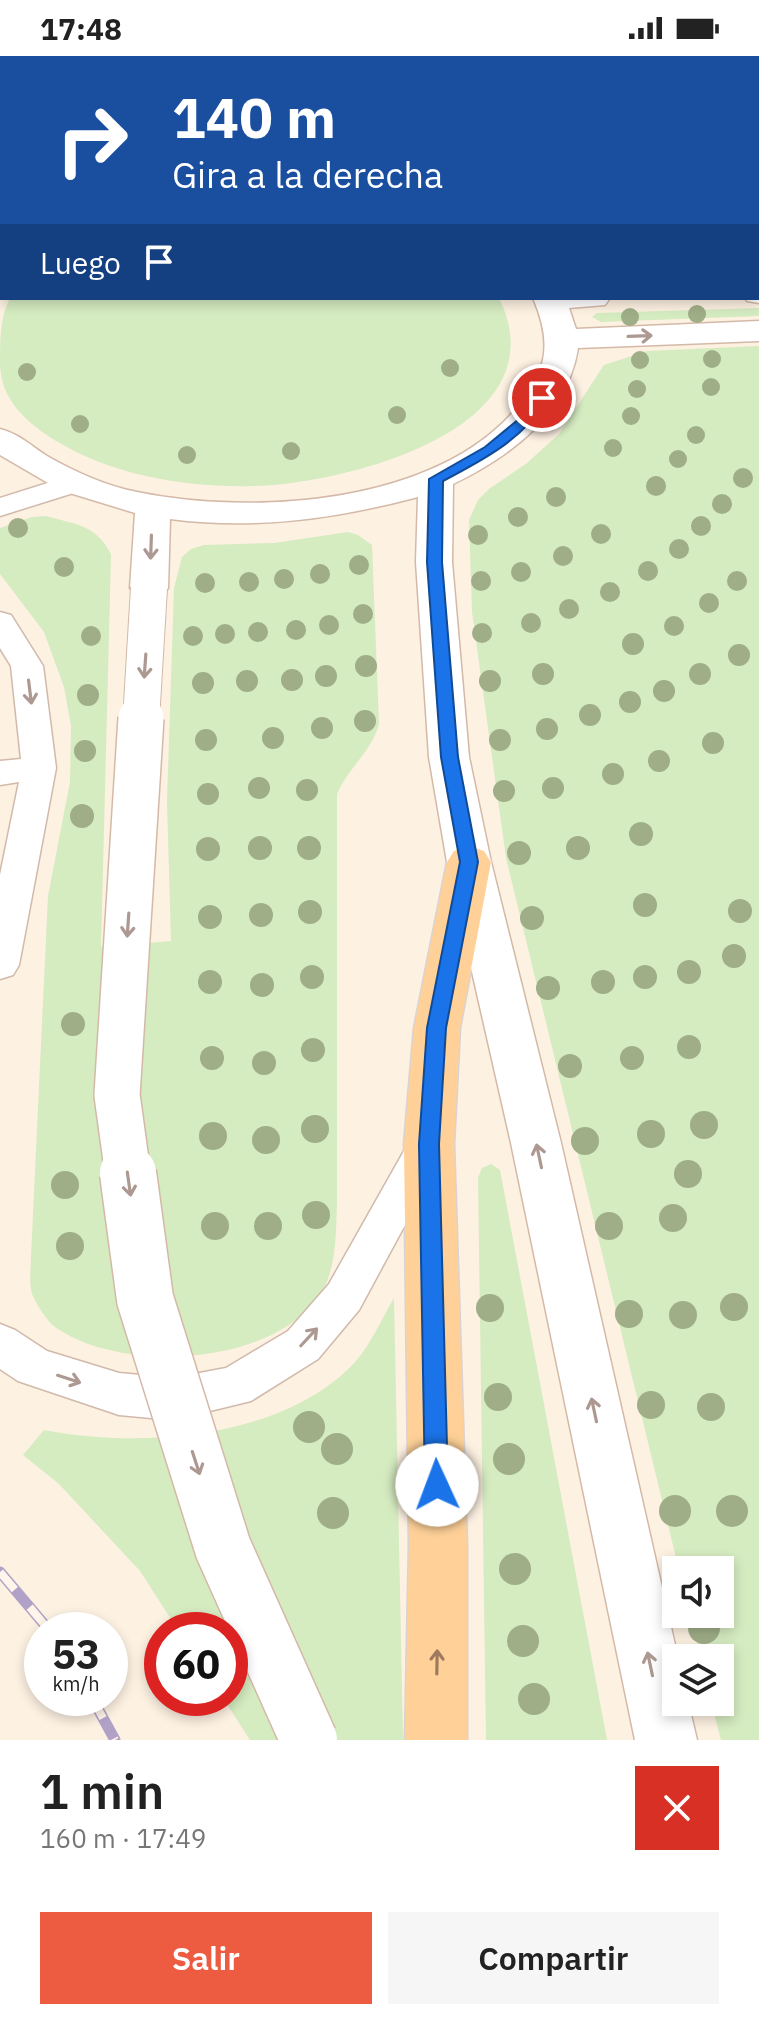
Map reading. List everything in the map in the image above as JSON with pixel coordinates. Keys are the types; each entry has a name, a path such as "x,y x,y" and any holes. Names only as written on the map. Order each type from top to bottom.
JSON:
{"main road":[{"path":"436,1740 438,1545 429,1144 437,1028 469,862"}],"street":[{"path":"0,439 27,461 73,484 153,506 230,514 303,511 372,499 436,479 490,450 530,417 554,380 562,339 550,300"},
{"path":"562,339 759,331"},
{"path":"436,479 434,562 449,757 469,862 536,1143 666,1740"},
{"path":"153,506 117,1095 145,1299 223,1548 309,1740"}],"lane":[{"path":"0,507 73,484"},
{"path":"0,622 27,666 39,768 0,965"},
{"path":"0,773 39,768"},
{"path":"0,1344 34,1367 119,1394 173,1399 235,1387 303,1345 344,1297 429,1144"}],"green space":[{"path":"9,300 500,300 511,344 501,382 474,414 435,440 389,460 341,474 255,486 204,485 152,477 102,463 56,441 25,418 10,399 1,376 4,313"},
{"path":"759,308 759,316 601,322 592,317 597,313"},
{"path":"759,346 759,1740 721,1740 715,1716 734,1716 734,1644 698,1644 694,1628 734,1628 734,1556 676,1556 506,858 472,612 469,520 478,500 559,434 604,365 647,351"},
{"path":"46,516 92,531 111,554 101,947 171,941 167,802 174,588 182,557 191,549 204,545 274,543 348,532 372,545 379,724 371,743 337,794 337,1200 333,1257 323,1290 302,1315 272,1335 237,1348 198,1355 158,1356 119,1352 84,1342 55,1327 43,1314 32,1294 30,1272 48,896 70,782 71,726 64,687 44,632 0,574 0,528 32,517"},
{"path":"491,1164 500,1170 607,1740 486,1740 478,1178 482,1168"},
{"path":"394,1298 403,1740 250,1740 235,1716 248,1716 248,1612 166,1612 140,1571 59,1484 23,1455 44,1430 82,1436 166,1437 209,1432 251,1422 291,1407 326,1387 356,1361"}],"railway":[{"path":"0,1572 34,1612"},
{"path":"102,1716 115,1740"}],"route":[{"path":"437,1485 429,1144 437,1028 469,862 449,757 434,562 436,479 490,450 530,417 542,398"}]}
